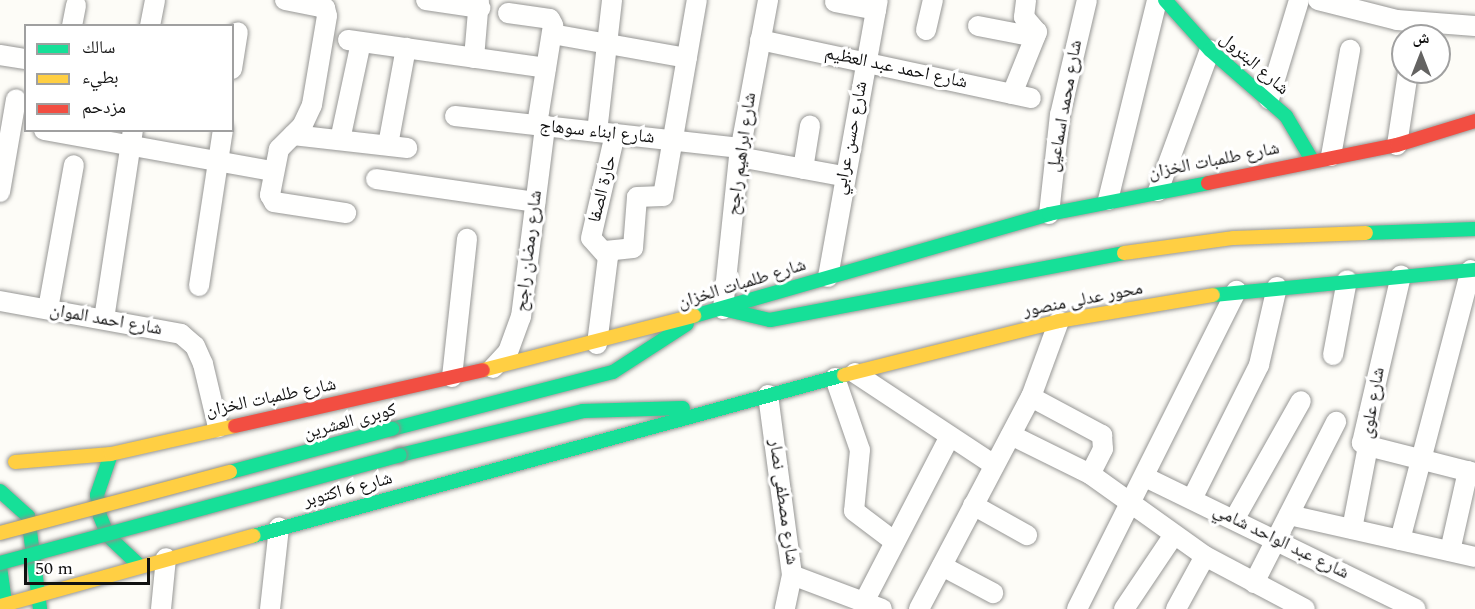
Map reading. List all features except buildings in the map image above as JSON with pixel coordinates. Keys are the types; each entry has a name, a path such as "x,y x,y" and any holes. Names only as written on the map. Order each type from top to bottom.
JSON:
{"main road":[{"name":"شارع البترول","path":"1165,0 1210,50 1269,99 1322,158"},
{"name":"شارع طلمبات الخزان","path":"8,480 218,427 597,344 1049,214 1108,200 1397,145 1475,121"},
{"name":"محور عدلى منصور","path":"723,309 770,320 1105,256 1234,238 1475,229"},
{"name":"محور عدلى منصور","path":"706,410 1059,321 1236,291 1473,270"},
{"name":"كوبرى العشرين","path":"0,533 613,372 643,357 696,317"},
{"path":"4,607 0,565 400,455 583,411 706,410"},
{"name":"شارع 6 اكتوبر","path":"4,607 40,602 166,558 706,410"},
{"path":"3,449 8,480 28,516 40,602"},
{"path":"111,454 97,495 100,516 122,553 140,566"}],"street":[{"path":"150,24 155,0"},
{"path":"285,0 313,2 325,8 327,16 312,105 293,135 279,149 270,195 274,202 346,213"},
{"path":"426,0 480,4 474,58"},
{"path":"606,133 607,44 612,0"},
{"name":"شارع ابراهيم راجح","path":"723,309 740,152 768,0"},
{"path":"926,30 933,0"},
{"path":"978,26 1035,37 1036,26 1024,17 1026,0"},
{"name":"شارع محمد اسماعيل","path":"1049,214 1060,115 1087,0"},
{"path":"1108,200 1157,0"},
{"path":"1269,99 1299,0"},
{"path":"1318,0 1368,6 1475,26"},
{"path":"605,251 634,246 636,198 663,196 687,58 693,1"},
{"path":"835,2 877,5"},
{"path":"72,24 76,4"},
{"name":"شارع حسن عرابي","path":"828,277 843,176 877,5"},
{"path":"508,13 550,19 552,34 687,58"},
{"path":"234,57 238,32"},
{"name":"شارع رمضان راجح","path":"493,368 508,351 521,317 536,202 546,68 552,34"},
{"name":"شارع احمد عبد العظيم","path":"760,40 866,59 1021,96 1035,37"},
{"path":"340,140 354,41 546,68"},
{"path":"293,135 397,146 406,48"},
{"path":"1158,191 1210,50"},
{"path":"1322,158 1350,50"},
{"path":"0,55 24,59"},
{"path":"1397,145 1405,84"},
{"path":"0,192 16,99"},
{"name":"شارع ابناء سوهاج","path":"454,116 674,140 740,152 802,169 843,176"},
{"path":"802,169 810,126"},
{"path":"69,132 132,137 218,162 273,171"},
{"path":"199,286 223,132"},
{"name":"حارة الصفا","path":"597,344 605,251 591,238 606,133"},
{"path":"104,319 132,137"},
{"path":"48,309 74,165"},
{"path":"376,179 536,202"},
{"path":"452,377 467,239"},
{"path":"1400,540 1419,459 1473,270"},
{"name":"شارع علوى","path":"1352,530 1368,446 1362,443 1401,275"},
{"path":"1333,355 1347,280"},
{"path":"1192,499 1260,365 1277,287"},
{"path":"1077,609 1236,291"},
{"name":"شارع احمد الموان","path":"0,301 166,330 195,346 218,427"},
{"path":"919,609 1031,397 1059,321"},
{"path":"855,373 948,440 994,465"},
{"path":"835,378 860,450 854,511 895,542"},
{"name":"شارع مصطفى نصار","path":"768,395 792,575 785,609"},
{"path":"1031,397 1102,435 1103,449 1090,474"},
{"path":"1235,518 1301,401"},
{"path":"1254,583 1336,422"},
{"path":"1011,435 1090,474 1133,500 1173,536 1204,556 1305,609"},
{"path":"792,575 873,606 895,542 948,440"},
{"path":"1368,446 1471,472 1450,551"},
{"name":"شارع عبد الواحد شامي","path":"1145,477 1235,518 1416,609"},
{"path":"973,505 1027,535"},
{"path":"1289,515 1475,556"},
{"path":"270,609 279,527"},
{"path":"1124,609 1173,536"},
{"path":"1176,609 1204,556"},
{"path":"161,609 166,558"},
{"path":"942,566 993,593"}],"traffic: fast":[{"path":"1165,0 1210,50 1286,116 1312,160"},
{"path":"694,316 1049,214 1208,183"},
{"path":"1366,233 1475,229"},
{"path":"723,309 770,320 1124,253"},
{"path":"1213,295 1475,270"},
{"path":"392,429 613,372 687,324"},
{"path":"253,536 844,375"},
{"path":"400,455 583,411 683,408"},
{"path":"230,472 392,429"},
{"path":"111,454 97,495 100,516 108,536 140,566"},
{"path":"0,563 400,455"},
{"path":"0,491 28,516 40,609"},
{"path":"0,567 6,609"}],"traffic: slow":[{"path":"1124,253 1234,238 1366,233"},
{"path":"844,375 1059,321 1213,295"},
{"path":"483,370 694,316"},
{"path":"15,462 111,454 235,426"},
{"path":"0,533 230,472"},
{"path":"0,606 253,536"}],"traffic: jam":[{"path":"1208,183 1397,145 1475,121"},
{"path":"235,426 483,370"}]}
